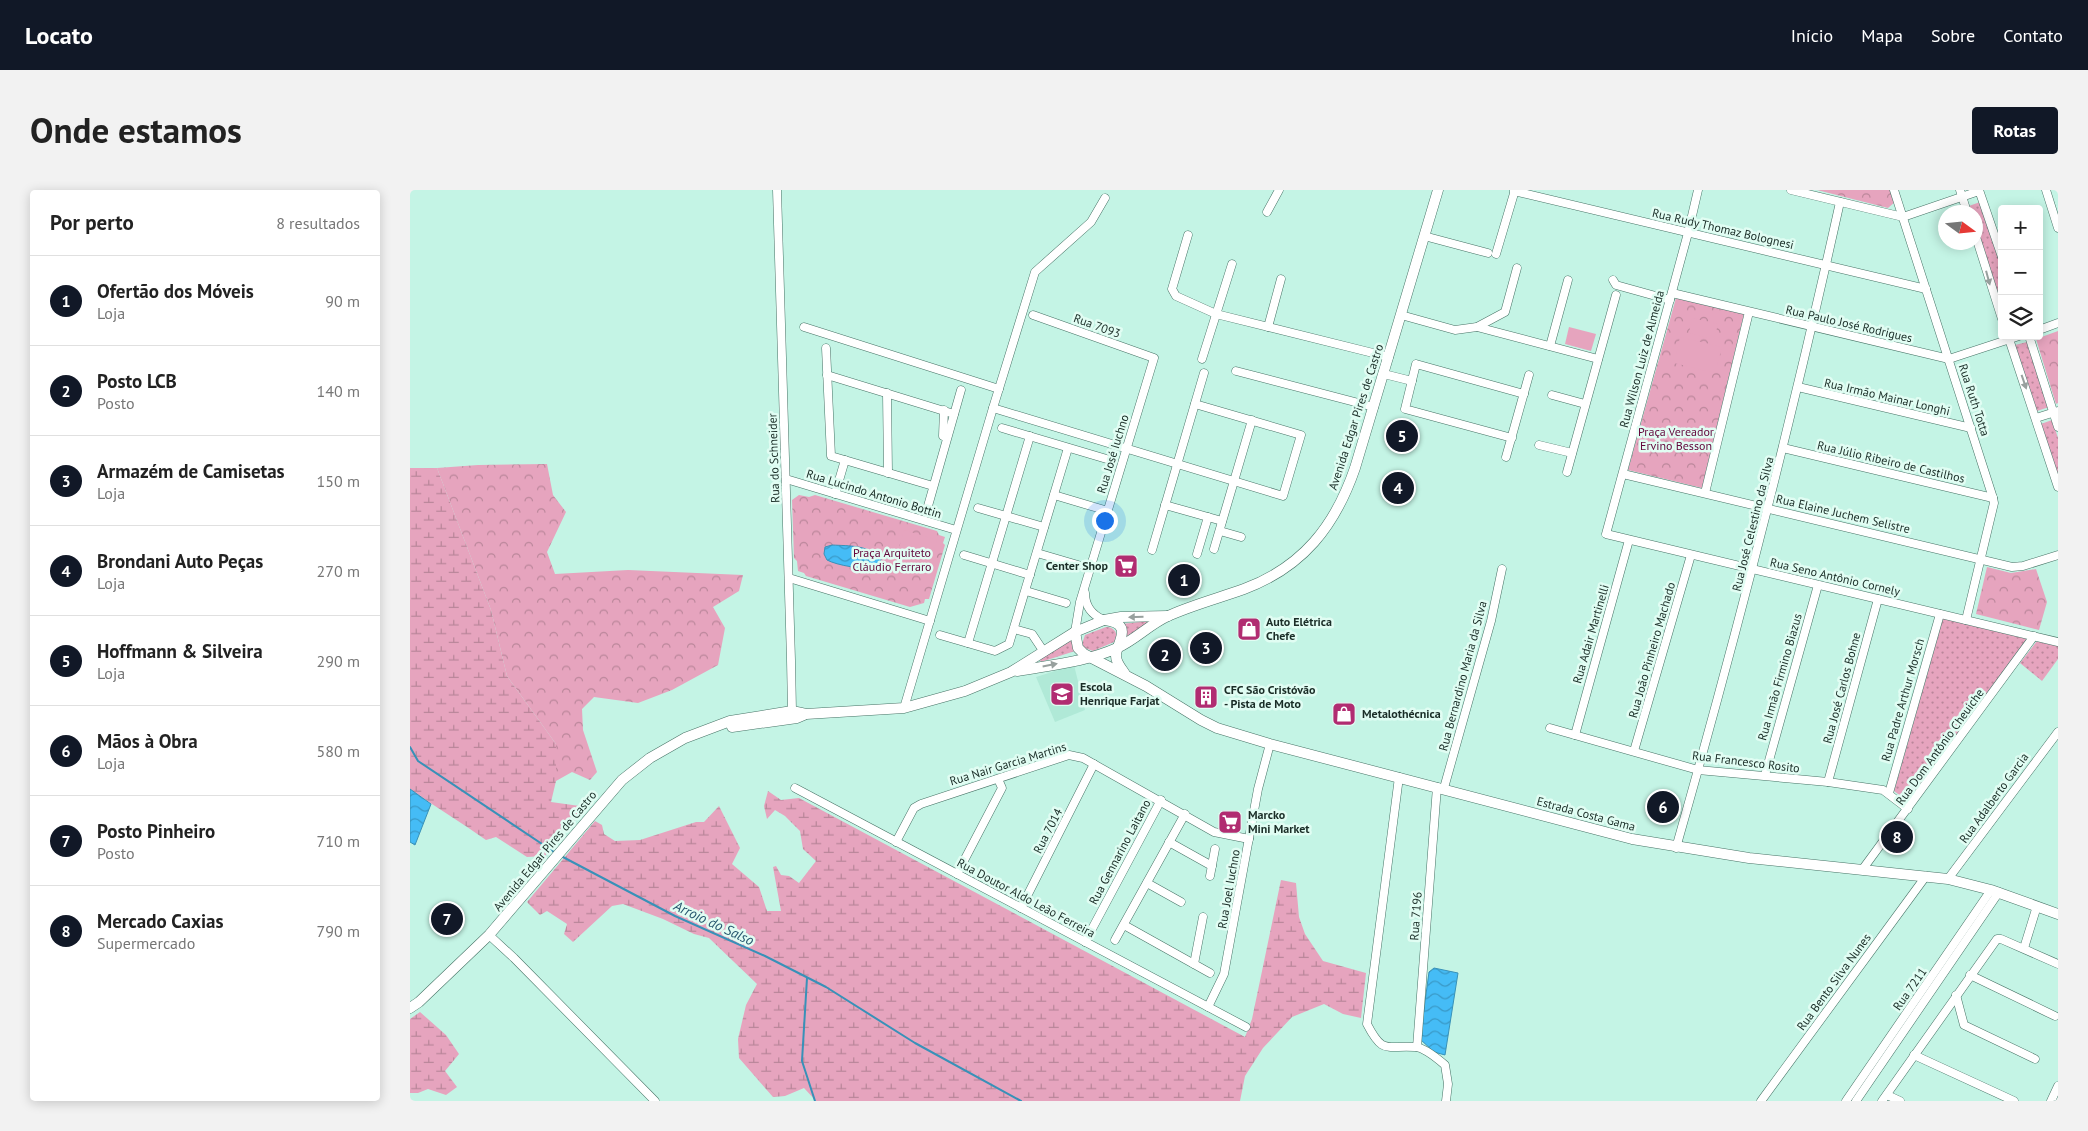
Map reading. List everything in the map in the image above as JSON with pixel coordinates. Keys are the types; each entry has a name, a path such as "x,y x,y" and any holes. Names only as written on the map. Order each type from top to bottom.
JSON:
{"main road":[{"name":"Avenida Edgar Pires de Castro","path":"1011,672 1090,658 1118,648 1168,616 1246,588 1273,575 1289,565 1318,540 1338,510 1348,488 1389,358 1438,190"},
{"name":"Avenida Edgar Pires de Castro","path":"410,1008 419,1002 490,935 622,780 650,758 685,738 751,716 792,711 806,714 904,708 965,691 1011,672 1075,632 1104,620 1121,617 1168,616"},
{"path":"1104,620 1114,622 1121,630 1122,639 1116,658 1126,674"},
{"path":"1075,632 1080,652 1090,658"},
{"name":"Estrada Costa Gama","path":"1090,658 1126,674 1217,728 1270,744 1632,839 1676,848 1750,858 1948,879 1995,891 2058,914"},
{"name":"Avenida Edgar Pires de Castro","path":"711,728 797,718 806,714"}],"street":[{"name":"Rua do Schneider","path":"777,190 792,711"},
{"path":"1267,212 1279,190"},
{"name":"Rua Wilson Luiz de Almeida","path":"1606,534 1698,190"},
{"path":"1791,190 1903,217 1961,193 1979,191 2000,250"},
{"name":"Rua Ruth Totta","path":"1894,190 1994,503 1966,620"},
{"path":"2046,190 2056,215 2058,228"},
{"path":"1424,236 1492,254 1515,191"},
{"name":"Rua Rudy Thomaz Bolognesi","path":"1515,191 1926,289"},
{"path":"1961,193 1965,205"},
{"path":"904,708 956,530 1036,272 1091,222 1105,198"},
{"name":"Rua José Celestino da Silva","path":"1676,848 1753,569 1813,326 1840,202"},
{"path":"1188,235 1172,289 1173,293 1216,314 1389,358"},
{"path":"1980,250 1998,306"},
{"path":"1202,359 1232,264"},
{"path":"1401,315 1455,330 1477,326 1505,312 1517,268"},
{"path":"1268,327 1281,279"},
{"path":"1550,346 1568,280"},
{"name":"Rua Paulo José Rodrigues","path":"1613,280 1616,285 1813,326 1949,359"},
{"path":"1567,472 1616,294"},
{"path":"1705,493 1749,312"},
{"name":"Rua 7093","path":"1032,315 1154,358"},
{"path":"2043,329 2058,323"},
{"path":"1477,326 1598,359"},
{"path":"804,327 999,389"},
{"path":"1949,359 2003,340"},
{"path":"2010,340 2058,487"},
{"path":"2030,340 2056,412 2058,427"},
{"path":"826,348 831,456 933,486"},
{"name":"Rua José Iuchno","path":"1075,632 1076,617 1154,358"},
{"path":"1512,438 1404,409 1416,364 1524,394"},
{"path":"1236,371 1374,407"},
{"path":"1152,550 1204,373"},
{"path":"828,374 954,414"},
{"path":"1384,374 1412,381"},
{"path":"1506,457 1529,375"},
{"name":"Rua Irmão Mainar Longhi","path":"1798,387 1971,428"},
{"path":"926,513 961,390"},
{"path":"887,393 888,473"},
{"path":"1552,395 1586,404"},
{"path":"993,408 1283,496 1301,435 1195,404"},
{"path":"944,410 943,436 947,437"},
{"path":"2036,418 2056,412"},
{"path":"1214,549 1252,420"},
{"path":"1002,428 1110,460"},
{"path":"968,643 1030,436"},
{"path":"1539,445 1572,453"},
{"path":"940,635 995,651 1010,644 1068,448"},
{"name":"Rua Júlio Ribeiro de Castilhos","path":"1783,448 1993,498"},
{"path":"835,494 845,460"},
{"name":"Rua Elaine Juchem Selistre","path":"1623,474 2012,566 2023,566 2058,555"},
{"name":"Rua Lucindo Antonio Bottin","path":"786,480 956,530"},
{"path":"1054,495 1108,511"},
{"path":"1165,505 1222,521"},
{"path":"978,508 1044,527"},
{"path":"1197,554 1208,517"},
{"path":"1220,531 1242,537"},
{"name":"Rua Seno Antônio Cornely","path":"1606,534 2058,642"},
{"name":"Rua Adair Martinelli","path":"1575,735 1629,540"},
{"path":"1037,552 1078,565"},
{"name":"Rua João Pinheiro Machado","path":"1634,752 1691,554"},
{"path":"964,555 1030,575"},
{"name":"Rua Bernardino Maria da Silva","path":"1441,788 1491,621 1502,569"},
{"path":"789,578 930,621"},
{"name":"Rua Irmão Firmino Biazus","path":"1765,776 1818,585"},
{"name":"Rua José Iuchno","path":"1086,586 1086,604 1096,616 1104,620"},
{"path":"1026,591 1066,603"},
{"name":"Rua José Carlos Bohne","path":"1828,782 1878,599"},
{"name":"Rua Padre Arthur Morsch","path":"1889,793 1940,614"},
{"path":"1014,629 1032,634 1044,652"},
{"name":"Rua Dom Antônio Cheuiche","path":"1862,870 2034,636"},
{"path":"781,720 792,711"},
{"name":"Rua Francesco Rosito","path":"1550,728 1698,770 1828,782 1883,790 1908,809"},
{"name":"Rua Adalberto Garcia","path":"1948,879 2058,732"},
{"name":"Rua Joel Iuchno","path":"1208,1007 1224,974 1258,789 1270,744"},
{"name":"Rua Nair Garcia Martins","path":"896,842 914,808 1069,755 1094,764 1221,834 1249,839"},
{"name":"Rua 7014","path":"1021,908 1094,764"},
{"path":"1399,777 1367,1024 1381,1044 1391,1049 1417,1047 1445,1065 1448,1084 1446,1101"},
{"path":"957,874 1002,788 998,779"},
{"name":"Rua Doutor Aldo Leão Ferreira","path":"795,788 1246,1027"},
{"name":"Rua 7196","path":"1417,1047 1441,788"},
{"name":"Rua Gennarino Laitano","path":"1084,942 1161,800"},
{"path":"1116,940 1185,814"},
{"path":"1169,842 1212,866"},
{"path":"1210,876 1215,849"},
{"name":"Rua Bento Silva Nunes","path":"1761,1101 1926,876"},
{"path":"1147,883 1181,902"},
{"path":"1856,1101 1995,891"},
{"name":"Rua 7211","path":"1846,1101 1995,891"},
{"path":"2024,948 2037,906"},
{"path":"1194,964 1203,916"},
{"path":"1124,925 1210,973"},
{"path":"490,935 655,1101"},
{"path":"1900,1101 1884,1098 1997,939 2024,948 2058,964"},
{"path":"1970,975 2055,1016"},
{"path":"1956,995 1964,1025 2034,1058"},
{"path":"1946,1009 1961,1012"},
{"path":"1914,1055 2014,1101"},
{"path":"2051,1101 2058,1086"}],"shaded area":[{"name":"Escola Henrique Farjat","path":"1074,665 1085,710 1055,722 1036,677"}],"green space":[{"path":"1817,190 1891,190 1895,202 1888,208"},
{"path":"1983,210 1998,253 1998,298 1983,250"},
{"name":"Praça Vereador Ervino Besson","path":"1676,298 1744,314 1702,488 1628,470"},
{"path":"1692,318 1718,324 1714,340 1689,333"},
{"path":"1569,327 1596,334 1591,351 1565,344"},
{"path":"2058,331 2058,403 2056,404 2036,340 2043,340 2043,336"},
{"path":"1680,337 1722,347 1715,373 1674,363"},
{"path":"2027,342 2049,407 2037,411 2015,345"},
{"path":"2052,420 2058,438 2058,478 2041,424"},
{"path":"547,464 553,495 566,512 547,552 555,574 628,570 743,575 739,591 713,607 725,628 718,665 672,690 638,703 594,697 582,709 583,730 597,772 590,780 572,772 556,781 556,744 507,676 491,610 437,468 478,465"},
{"path":"410,468 437,468 491,610 507,676 556,744 556,781 551,802 587,807 545,856 527,857 496,837 486,840 410,789"},
{"name":"Praça Arquiteto Cláudio Ferraro","path":"799,495 809,497 815,495 937,531 939,535 945,537 943,543 945,545 929,599 925,599 924,603 910,607 806,576 798,571 797,561 794,558 792,500"},
{"path":"904,530 937,540 931,561 898,551"},
{"path":"1987,567 2011,573 2036,569 2047,602 2039,630 1976,614"},
{"path":"1943,618 2028,638 1909,802 1894,791"},
{"path":"1150,621 1151,623 1125,637 1121,624"},
{"path":"1106,627 1112,628 1115,632 1114,642 1093,651 1085,648 1082,644 1085,635"},
{"path":"1071,639 1075,651 1041,662 1039,658"},
{"path":"2037,641 2058,646 2058,659 2042,681 2020,663"},
{"path":"768,791 781,800 799,798 1245,1037 1252,1019 1281,880 1296,883 1299,917 1305,934 1323,961 1366,973 1361,1018 1343,1014 1324,1004 1292,1017 1263,1048 1245,1076 1240,1101 816,1101 804,1088 785,1096 773,1097 739,1058 738,1039 746,1005 757,984 709,938 694,934 663,919 623,904 612,906 573,942 564,934 567,924 547,911 540,915 527,902 595,821 602,825 604,834 615,841 640,840 696,822 704,822 719,806 740,848 732,864 759,887 767,911 781,911 773,867 776,866 781,875 789,876 799,883 816,861 803,849 800,831 785,816 775,810 767,819 764,806"},
{"path":"420,1012 446,1035 459,1054 445,1071 457,1087 446,1095 428,1089 418,1093 410,1093 410,1019"}],"water":[{"path":"832,545 863,548 875,553 881,560 875,566 865,568 837,564 827,560 824,554 825,547"},
{"path":"410,789 431,804 415,845 410,842"},
{"path":"1434,968 1458,973 1445,1055 1434,1052 1420,1039 1429,972"}],"waterway":[{"name":"Arroio do Salso","path":"410,747 418,761 554,852"},
{"name":"Arroio do Salso","path":"561,856 675,916 765,956 826,987 915,1043 1021,1101"},
{"path":"807,978 802,1061 815,1101"}],"place":[{"name":"Hoffmann & Silveira","path":"1402,436"},
{"name":"Brondani Auto Peças","path":"1398,488"},
{"name":"Center Shop","path":"1126,566"},
{"name":"Ofertão dos Móveis","path":"1184,580"},
{"name":"Auto Elétrica Chefe","path":"1249,629"},
{"name":"Armazém de Camisetas","path":"1206,648"},
{"name":"Posto LCB","path":"1165,655"},
{"name":"Escola Henrique Farjat","path":"1062,694"},
{"name":"CFC São Cristóvão - Pista de Moto","path":"1206,697"},
{"name":"Metalothécnica","path":"1344,714"},
{"name":"Mãos à Obra","path":"1663,807"},
{"name":"Marcko Mini Market","path":"1230,822"},
{"name":"Mercado Caxias","path":"1897,837"},
{"name":"Posto Pinheiro","path":"447,919"}]}
